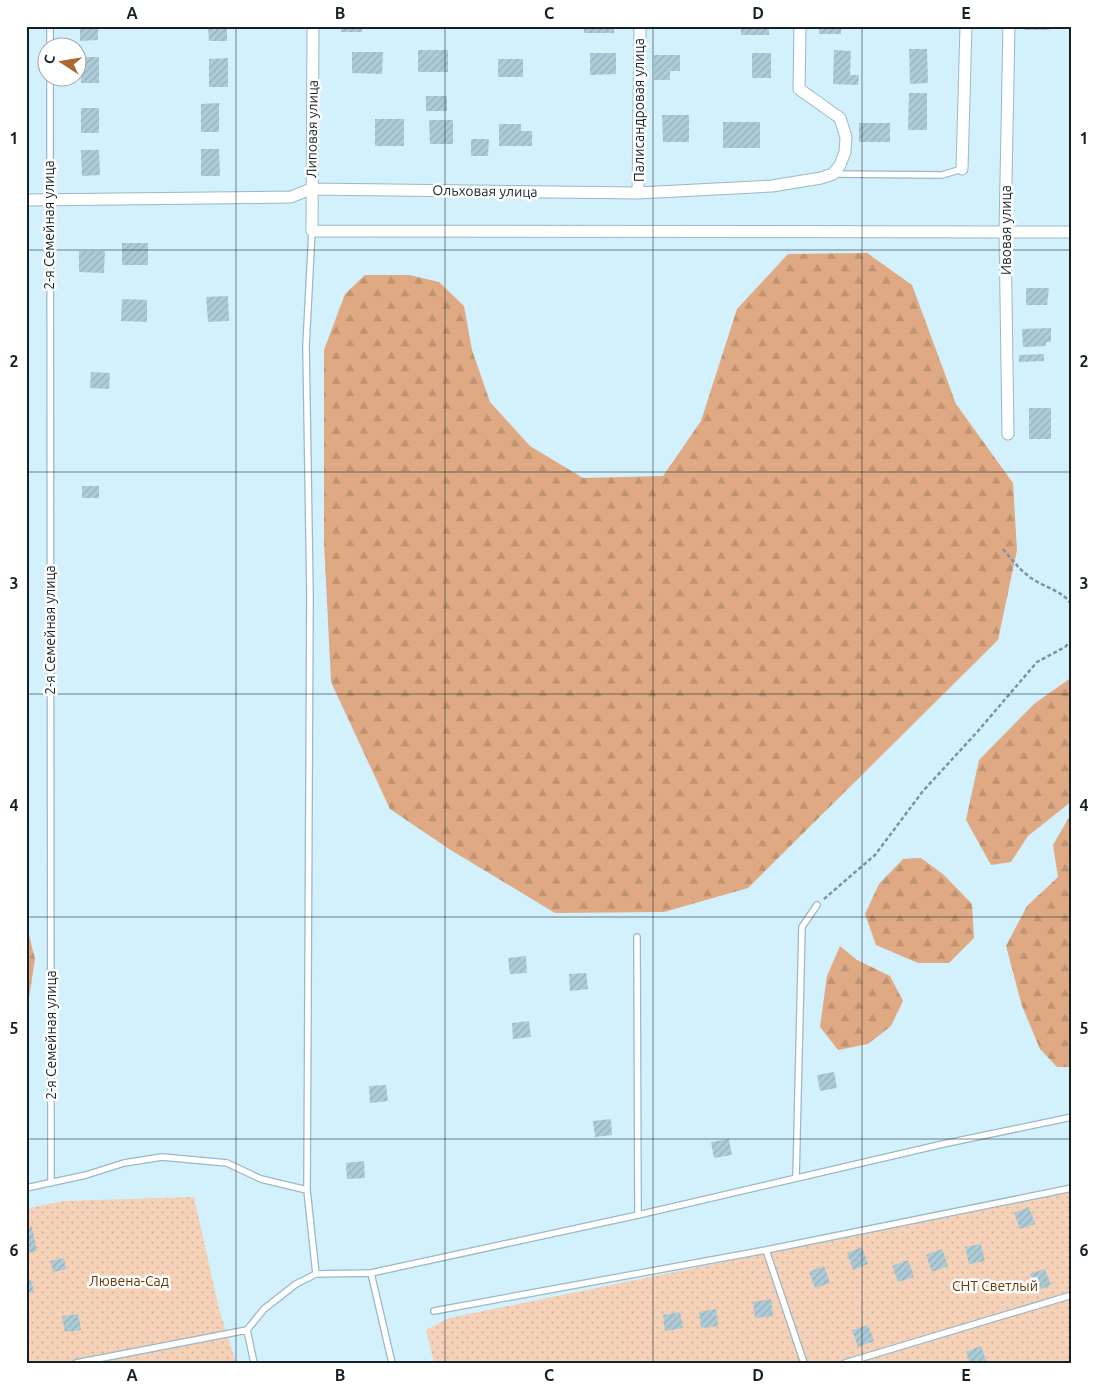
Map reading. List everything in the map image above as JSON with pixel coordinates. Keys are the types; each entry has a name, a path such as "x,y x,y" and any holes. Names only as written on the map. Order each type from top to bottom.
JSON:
{"street":[{"name":"Липовая улица","path":"312,232 313,26"},
{"name":"Палисандровая улица","path":"638,194 640,26"},
{"path":"800,26 799,89 840,118 846,137 845,152 840,165 833,174"},
{"path":"962,169 966,26"},
{"name":"Ивовая улица","path":"1008,434 1005,231 1009,26"},
{"name":"Ольховая улица","path":"26,200 291,197 312,189 638,194 772,186 822,178 833,174"},
{"path":"312,232 1072,232"}],"lane":[{"name":"2-я Семейная улица","path":"50,88 51,1183"},
{"path":"833,174 942,175 962,169"},
{"path":"312,232 306,346 310,594 307,1190 316,1274"},
{"path":"796,1178 802,927 817,905"},
{"path":"637,936 638,1215"},
{"path":"76,1363 247,1330 264,1309 296,1284 316,1274 371,1273 638,1215 1072,1116"},
{"path":"26,1188 124,1163 162,1157 227,1163 262,1179 307,1190"},
{"path":"434,1311 766,1250 1072,1188"},
{"path":"766,1250 804,1363"},
{"path":"371,1273 392,1363"},
{"path":"845,1363 1072,1295"},
{"path":"247,1330 254,1363"}],"path":[{"path":"1003,549 1028,576 1069,600 1072,605"},
{"path":"817,905 874,855 923,791 1037,662 1065,647 1072,640"}],"green space":[{"path":"867,253 912,285 956,404 1013,483 1017,550 998,640 748,888 664,912 555,913 449,849 390,809 331,682 324,542 324,350 345,294 365,275 409,275 439,282 464,306 472,350 490,402 530,446 583,478 663,476 701,421 737,309 788,254"},
{"path":"1072,677 1072,801 1028,836 1011,862 991,865 966,820 979,760 1034,704"},
{"path":"1072,812 1072,1067 1057,1067 1040,1049 1022,1006 1006,946 1027,906 1058,877 1053,845"},
{"path":"921,858 944,875 972,904 974,938 949,963 918,963 876,945 865,914 879,884 903,859"},
{"path":"26,923 35,959 26,1017"},
{"path":"840,946 857,960 890,976 903,1001 891,1026 868,1044 838,1050 820,1027 827,976"},
{"name":"СНТ Светлый","path":"1072,1191 1072,1363 434,1363 426,1330 449,1318"},
{"name":"Лювена-Сад","path":"194,1197 219,1309 236,1363 26,1363 26,1209 63,1201"}],"building":[{"path":"80,26 98,26 98,40 88,41 88,38 80,38"},
{"path":"208,26 227,26 227,41 209,41"},
{"path":"341,26 362,26 362,32 341,32"},
{"path":"584,26 614,26 614,33 584,33"},
{"path":"741,26 769,26 769,35 741,35"},
{"path":"819,26 841,26 841,34 819,34"},
{"path":"1024,26 1049,26 1049,30 1024,30"},
{"path":"909,49 927,49 928,83 910,84"},
{"path":"418,50 448,50 448,72 418,72"},
{"path":"834,50 851,51 850,75 859,75 858,85 833,84"},
{"path":"352,52 383,52 382,74 352,73"},
{"path":"590,53 616,53 616,74 590,75"},
{"path":"752,53 771,53 771,78 752,78"},
{"path":"654,55 680,55 680,71 670,71 670,80 654,80"},
{"path":"88,57 99,57 99,83 88,83"},
{"path":"228,58 228,87 209,87 209,59"},
{"path":"498,59 523,59 523,77 498,77"},
{"path":"909,93 927,93 927,130 908,130"},
{"path":"426,96 447,96 447,111 426,111"},
{"path":"219,103 219,132 201,132 201,104"},
{"path":"81,108 99,108 99,133 81,133"},
{"path":"662,115 689,115 689,142 663,142"},
{"path":"375,119 404,119 404,146 375,146"},
{"path":"429,120 453,120 453,144 430,144"},
{"path":"723,122 760,122 760,148 723,148"},
{"path":"859,123 890,123 890,142 859,142"},
{"path":"499,124 521,124 521,131 532,131 532,146 499,146"},
{"path":"471,139 489,139 488,156 471,156"},
{"path":"201,149 219,149 220,176 201,176"},
{"path":"81,150 99,150 100,175 82,176"},
{"path":"122,243 148,243 148,265 122,265"},
{"path":"79,251 105,251 104,273 79,272"},
{"path":"1026,288 1049,288 1047,305 1026,305"},
{"path":"228,296 229,321 208,322 206,297"},
{"path":"122,299 147,300 147,322 121,321"},
{"path":"1051,328 1051,342 1046,342 1046,346 1023,347 1022,329"},
{"path":"1044,354 1044,361 1019,362 1019,355"},
{"path":"91,372 110,373 109,389 90,388"},
{"path":"1029,408 1051,408 1051,439 1029,439"},
{"path":"82,486 99,486 99,498 82,498"},
{"path":"526,956 527,973 510,974 508,958"},
{"path":"586,973 588,989 570,991 569,974"},
{"path":"529,1021 531,1037 513,1039 512,1023"},
{"path":"834,1072 837,1088 820,1091 817,1075"},
{"path":"386,1085 388,1101 370,1103 369,1086"},
{"path":"611,1119 612,1135 595,1137 593,1121"},
{"path":"729,1139 732,1155 714,1158 711,1142"},
{"path":"364,1161 365,1178 347,1179 346,1163"},
{"path":"1029,1207 1035,1224 1020,1229 1014,1213"},
{"path":"32,1227 37,1251 26,1253 26,1228"},
{"path":"981,1244 985,1261 969,1264 965,1247"},
{"path":"862,1247 868,1264 853,1270 847,1253"},
{"path":"942,1249 948,1266 932,1272 926,1255"},
{"path":"64,1258 66,1269 53,1272 50,1261"},
{"path":"908,1260 914,1277 898,1282 892,1266"},
{"path":"824,1266 830,1283 815,1288 809,1272"},
{"path":"1045,1269 1051,1285 1036,1291 1030,1274"},
{"path":"31,1280 34,1292 26,1294 26,1281"},
{"path":"771,1299 773,1316 755,1318 753,1302"},
{"path":"716,1309 718,1326 701,1328 699,1312"},
{"path":"680,1312 683,1328 665,1331 663,1315"},
{"path":"78,1314 81,1330 65,1332 62,1316"},
{"path":"868,1325 874,1341 858,1347 852,1330"},
{"path":"981,1346 987,1363 970,1363 966,1352"}]}
